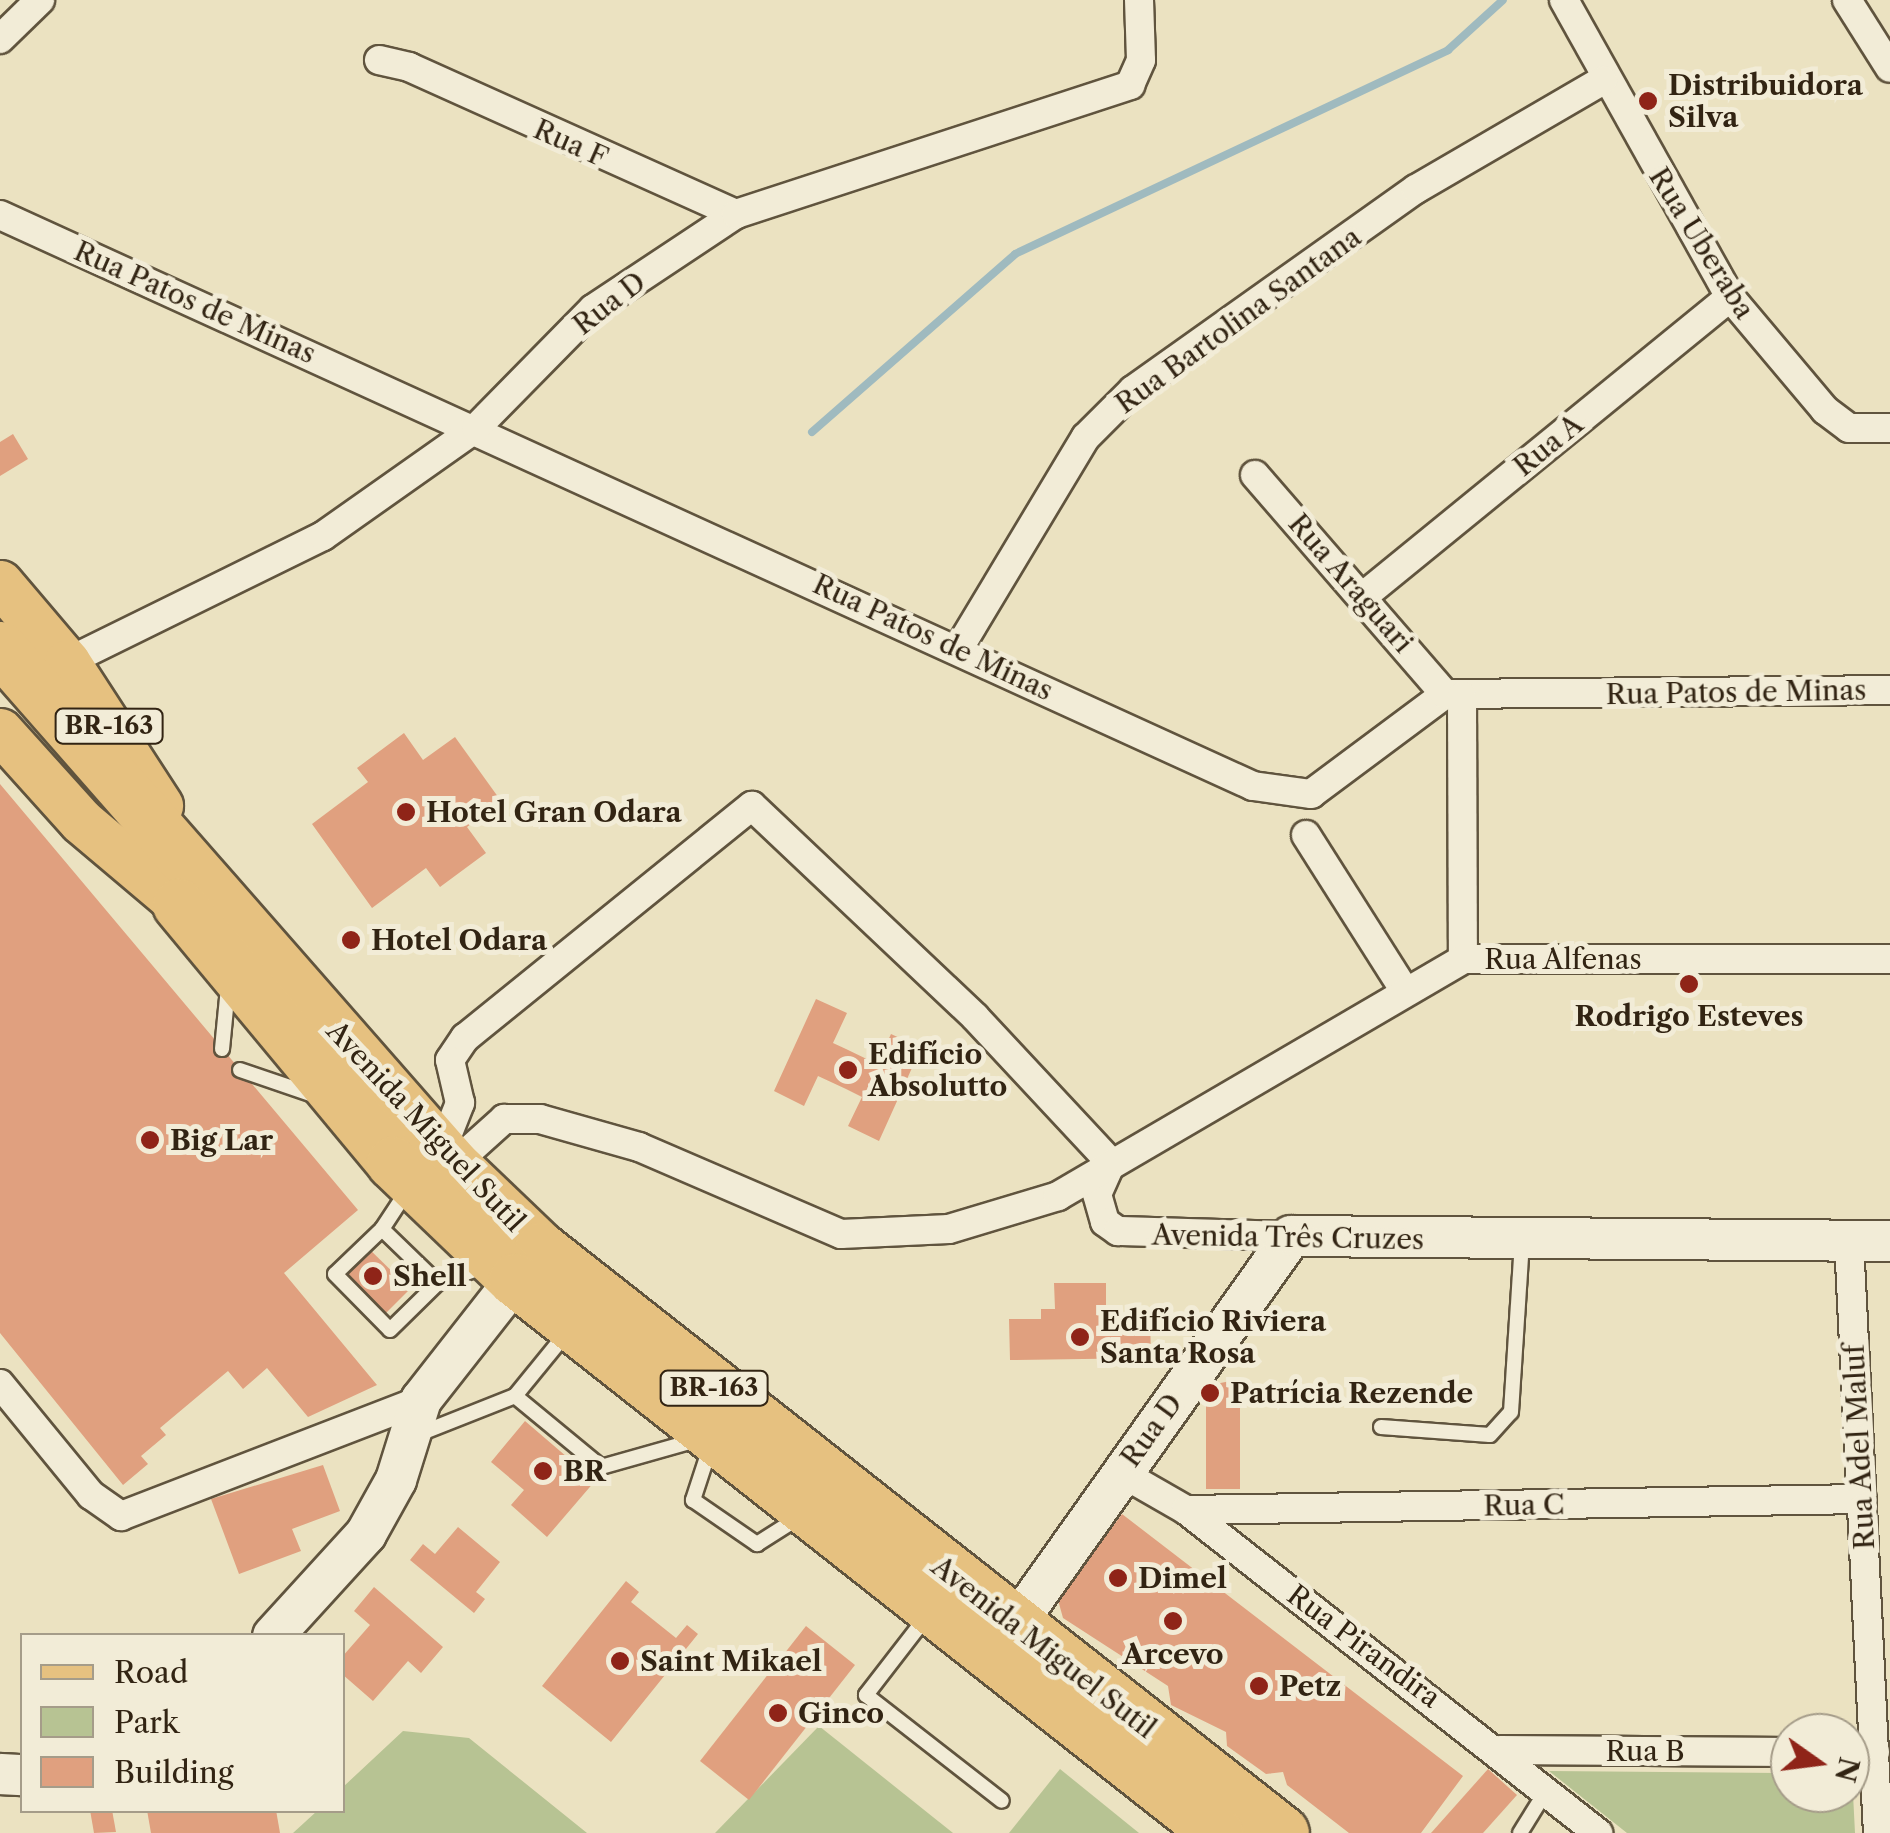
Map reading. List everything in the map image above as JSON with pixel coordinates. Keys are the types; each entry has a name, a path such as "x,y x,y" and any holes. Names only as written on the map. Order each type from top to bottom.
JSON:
{"highway":[{"name":"BR-163","path":"0,648 190,891"},
{"name":"BR-163","path":"0,688 190,891"},
{"name":"Avenida Miguel Sutil","path":"190,891 222,958 360,1124 436,1166 1014,1625 1283,1833"},
{"name":"Avenida Miguel Sutil","path":"190,891 436,1166 506,1271 709,1440 1217,1833"}],"main road":[{"name":"Avenida Miguel Sutil","path":"0,583 66,662 190,891"},
{"name":"Avenida Miguel Sutil","path":"0,730 81,821 190,891"}],"street":[{"path":"0,39 40,0"},
{"name":"Rua D","path":"66,662 323,536 476,428 593,310 736,214 1130,85 1141,60 1139,0"},
{"name":"Rua Uberaba","path":"1564,0 1604,80 1730,297 1825,410 1849,428 1890,428"},
{"path":"1847,0 1890,68"},
{"name":"Rua F","path":"379,60 409,66 736,214"},
{"name":"Rua Bartolina Santana","path":"959,648 1086,436 1133,390 1416,189 1604,80"},
{"name":"Rua Patos de Minas","path":"0,215 959,648 1253,786 1311,794 1454,695 1890,690"},
{"name":"Rua A","path":"1366,594 1730,297"},
{"name":"Rua Araguari","path":"1255,475 1454,695"},
{"path":"1454,695 1463,960"},
{"path":"436,1166 460,1102 450,1060 465,1038 752,806 976,1017 1111,1162 1012,1215 872,1236 782,1213 639,1147 540,1118 504,1119 460,1102"},
{"path":"1306,836 1402,988"},
{"name":"Rua Alfenas","path":"1111,1162 1402,988 1463,960 1890,959"},
{"path":"436,1166 504,1119"},
{"name":"Avenida Três Cruzes","path":"1111,1162 1096,1194 1106,1222 1118,1230 1522,1242 1890,1241"},
{"name":"Rua D","path":"1014,1625 1291,1236"},
{"name":"Rua Adel Maluf","path":"1850,1241 1862,1499 1862,1713"},
{"path":"276,1633 366,1534 416,1418 506,1271"},
{"path":"0,1384 91,1496 121,1516 416,1418"},
{"name":"Rua Pirandira","path":"1120,1472 1186,1510 1500,1750 1598,1833"},
{"name":"Rua C","path":"1186,1510 1862,1499"},
{"name":"Rua B","path":"1500,1750 1770,1752"},
{"name":"Rua Adel Maluf","path":"1870,1792 1878,1833"}],"lane":[{"path":"222,958 229,1031 222,1048"},
{"path":"240,1070 284,1081 360,1124"},
{"path":"436,1166 382,1229 335,1274 390,1330 438,1282 506,1271"},
{"path":"382,1229 438,1282"},
{"path":"1381,1426 1490,1435 1511,1412 1522,1242"},
{"path":"416,1418 516,1396 571,1326"},
{"path":"516,1396 601,1466 709,1440"},
{"path":"930,1611 866,1696 1002,1802"},
{"path":"1520,1833 1548,1788"}],"green space":[{"path":"819,1726 953,1833 715,1833"},
{"path":"403,1731 469,1738 587,1833 293,1833 315,1813 345,1813 345,1785"},
{"path":"1060,1769 1139,1833 1009,1833"},
{"path":"1549,1771 1770,1773 1770,1813 1854,1813 1855,1833 1627,1833"}],"building":[{"path":"13,434 28,459 0,476 0,442"},
{"name":"Hotel Gran Odara","path":"404,733 423,760 455,737 501,801 467,827 486,853 440,887 426,868 372,908 312,824 368,782 357,768"},
{"name":"Big Lar","path":"0,784 358,1210 284,1273 377,1385 308,1417 267,1368 243,1389 228,1371 160,1428 166,1435 141,1456 148,1464 123,1485 0,1333"},
{"name":"Edifício Absolutto","path":"816,999 847,1013 833,1043 877,1064 891,1034 921,1048 879,1141 848,1126 862,1097 846,1089 818,1076 804,1106 774,1091"},
{"name":"Shell","path":"359,1239 410,1289 386,1313 336,1263"},
{"name":"Edifício Riviera Santa Rosa","path":"1054,1283 1106,1283 1106,1309 1118,1309 1118,1318 1150,1317 1151,1358 1010,1360 1009,1319 1041,1319 1041,1309 1055,1309"},
{"path":"1240,1379 1240,1489 1206,1489 1206,1386"},
{"name":"BR","path":"525,1421 595,1481 547,1537 511,1505 524,1490 491,1462"},
{"path":"323,1465 340,1511 292,1529 301,1551 239,1574 211,1499"},
{"path":"1122,1514 1463,1776 1421,1833 1349,1833 1287,1785 1283,1772 1266,1774 1227,1746 1226,1732 1171,1705 1168,1686 1063,1618 1058,1600"},
{"path":"458,1527 500,1562 476,1592 485,1599 474,1613 410,1560 423,1544 435,1554"},
{"name":"Saint Mikael","path":"626,1581 639,1592 631,1602 676,1638 687,1625 698,1634 611,1742 542,1686"},
{"path":"374,1587 443,1647 421,1673 408,1661 373,1701 345,1677 345,1654 370,1625 354,1611"},
{"name":"Ginco","path":"806,1626 855,1665 749,1800 700,1761"},
{"path":"1488,1769 1517,1795 1483,1833 1431,1833"},
{"path":"91,1813 113,1813 116,1832 94,1833"},
{"path":"148,1813 277,1813 280,1833 151,1833"}],"waterway":[{"path":"812,432 1015,254 1448,50 1503,0"}],"place":[{"name":"Distribuidora Silva","path":"1648,101"},
{"name":"Hotel Gran Odara","path":"406,812"},
{"name":"Hotel Odara","path":"351,940"},
{"name":"Rodrigo Esteves","path":"1689,984"},
{"name":"Edifício Absolutto","path":"848,1070"},
{"name":"Big Lar","path":"150,1140"},
{"name":"Shell","path":"373,1276"},
{"name":"Edifício Riviera Santa Rosa","path":"1080,1337"},
{"name":"Patrícia Rezende","path":"1210,1393"},
{"name":"BR","path":"543,1471"},
{"name":"Dimel","path":"1118,1578"},
{"name":"Arcevo","path":"1173,1621"},
{"name":"Saint Mikael","path":"620,1661"},
{"name":"Petz","path":"1259,1686"},
{"name":"Ginco","path":"778,1713"}]}
